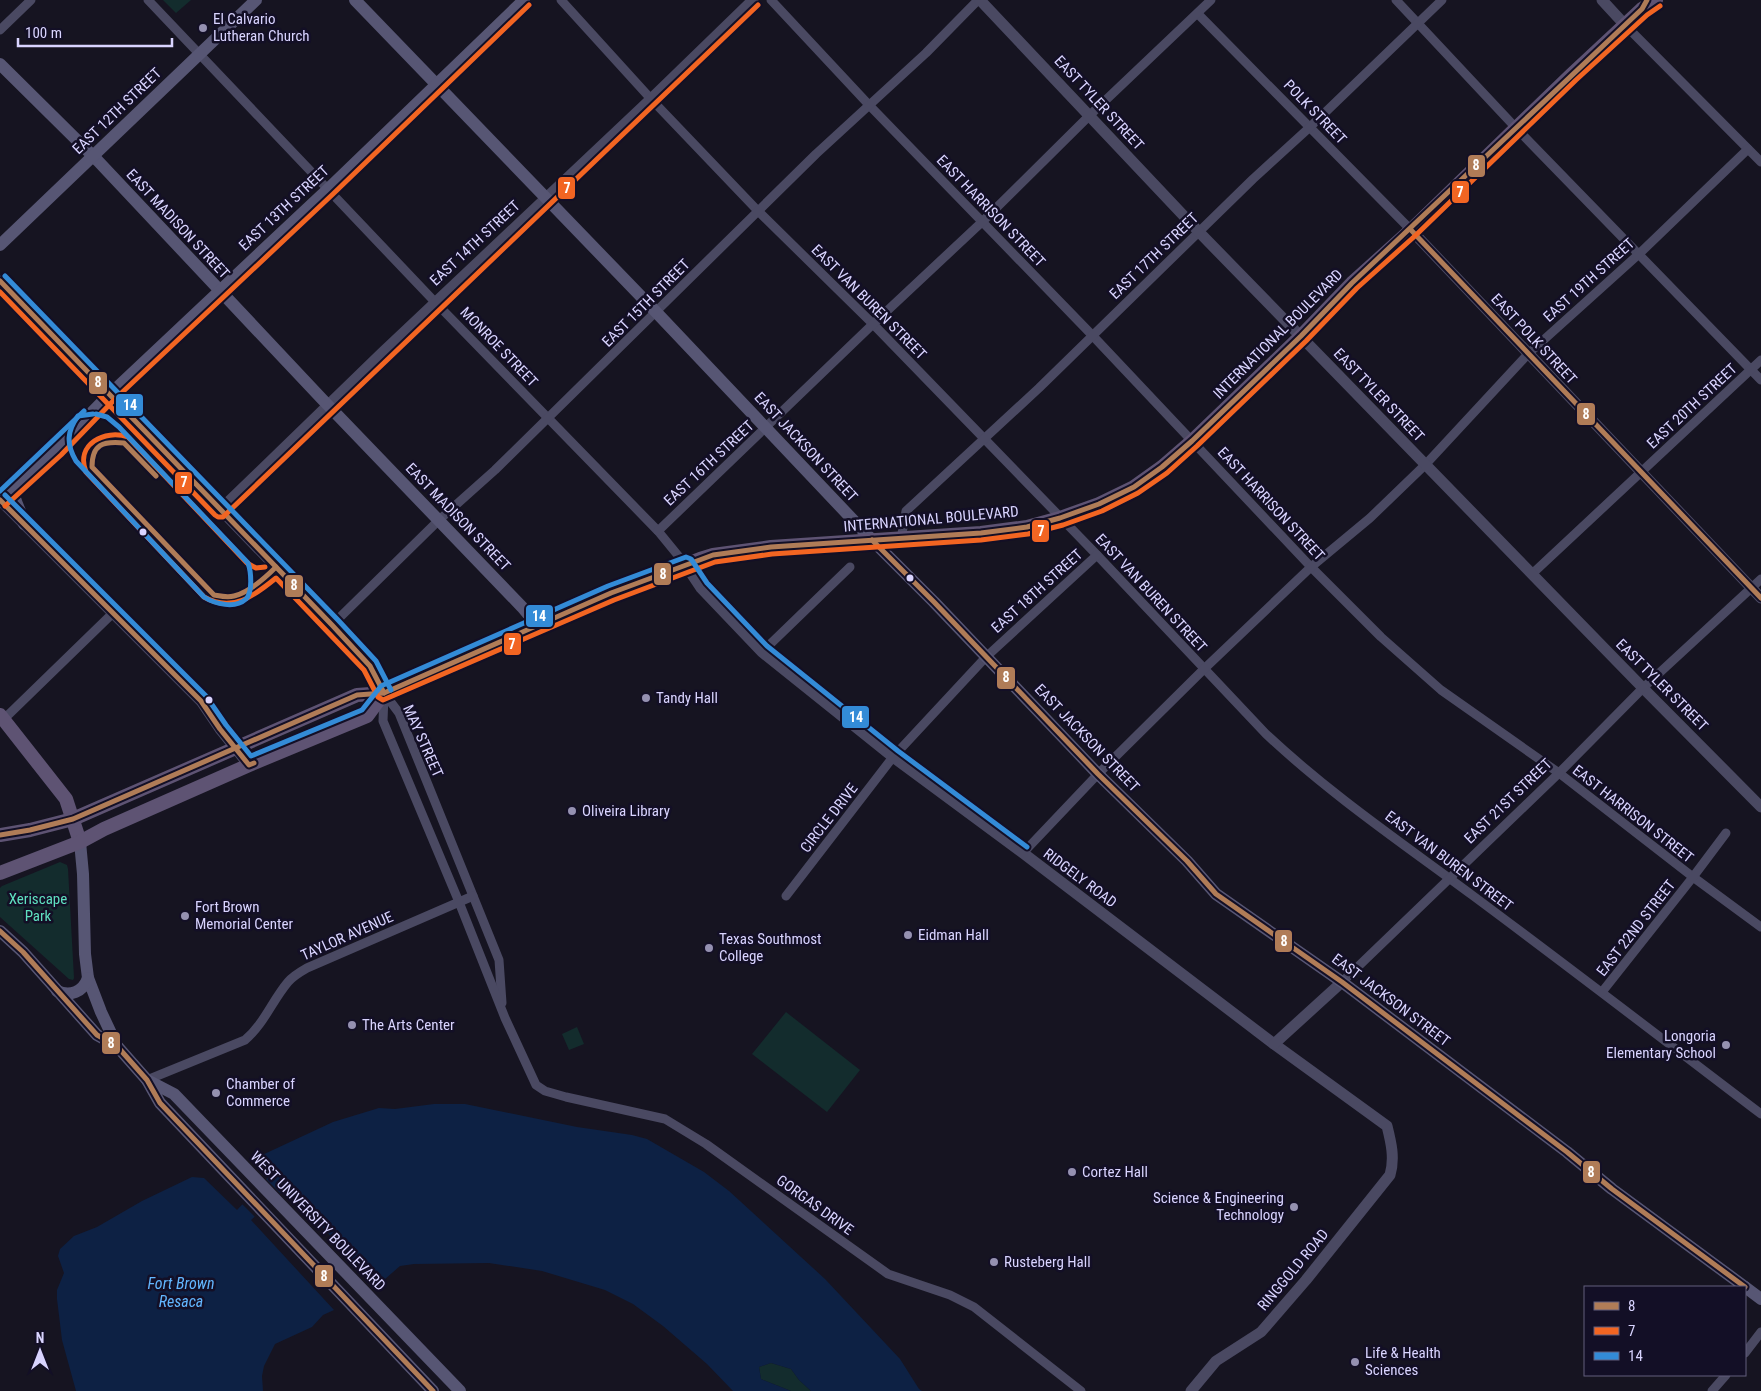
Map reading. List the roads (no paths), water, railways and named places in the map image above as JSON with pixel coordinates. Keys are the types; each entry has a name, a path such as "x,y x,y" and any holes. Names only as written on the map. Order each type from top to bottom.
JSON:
{"main road":[{"name":"EAST 12TH STREET","path":"0,245 256,0"},
{"name":"EAST JACKSON STREET","path":"355,0 656,312 872,540 934,602 1098,774 1187,861 1216,894 1342,982 1567,1152 1619,1194 1744,1286"},
{"name":"EAST 13TH STREET","path":"0,500 56,449 109,395 328,189 524,0"},
{"name":"INTERNATIONAL BOULEVARD","path":"0,835 30,830 73,819 357,695 384,693 537,625 684,564 714,555 742,551 981,533 1027,527 1099,504 1134,487 1162,467 1192,441 1301,336 1352,283 1410,230 1644,5 1656,0"},
{"name":"EAST MADISON STREET","path":"0,64 93,156 537,625"},
{"path":"13,489 15,501 23,517 24,524"},
{"name":"INTERNATIONAL BOULEVARD","path":"0,874 80,842 104,829 249,765 366,716 384,693"},
{"path":"2,717 66,799 80,842"},
{"name":"WEST UNIVERSITY BOULEVARD","path":"80,842 83,874 85,954 88,978 100,1012 117,1046 147,1080 160,1103 433,1391"},
{"name":"WEST UNIVERSITY BOULEVARD","path":"0,931 23,952 97,1035 117,1046"},
{"path":"57,991 66,994 76,992 84,986 88,978"},
{"name":"WEST UNIVERSITY BOULEVARD","path":"147,1080 174,1094 460,1391"},
{"name":"EAST JACKSON STREET","path":"1746,1288 1761,1300"}],"street":[{"path":"0,30 31,0"},
{"name":"MONROE STREET","path":"148,0 658,531 684,564"},
{"name":"EAST VAN BUREN STREET","path":"561,0 651,99 758,211 873,324 1098,555 1204,669 1292,759 1761,1114"},
{"name":"EAST 14TH STREET","path":"220,510 753,0"},
{"name":"EAST HARRISON STREET","path":"770,0 1092,335 1311,567 1381,637 1441,690 1559,773 1761,927"},
{"name":"EAST 15TH STREET","path":"332,625 438,520 496,470 816,154 870,106 979,0"},
{"name":"EAST TYLER STREET","path":"979,0 1199,232 1643,688 1760,802"},
{"name":"EAST 16TH STREET","path":"658,531 873,324 983,222 1090,115 1211,0"},
{"path":"1396,0 1516,128 1761,380"},
{"name":"EAST 17TH STREET","path":"900,539 906,511 1039,388 1442,0"},
{"path":"1602,0 1761,162"},
{"name":"POLK STREET","path":"1198,14 1410,230"},
{"name":"EAST 19TH STREET","path":"1023,853 1098,774 1204,669 1311,567 1370,518 1426,464 1528,354 1639,254 1748,148"},
{"name":"EAST POLK STREET","path":"1410,230 1761,598"},
{"path":"0,281 332,625 370,666 384,693"},
{"name":"EAST 20TH STREET","path":"1532,574 1761,360"},
{"path":"0,500 201,701 249,765"},
{"name":"EAST 18TH STREET","path":"893,757 986,657 1098,555"},
{"name":"RIDGELY ROAD","path":"684,564 702,588 762,652 893,757 1023,853 1274,1044 1387,1126 1392,1150"},
{"path":"762,652 850,567"},
{"name":"EAST 21ST STREET","path":"1274,1044 1342,982 1559,773 1643,688 1761,579"},
{"path":"2,717 113,614"},
{"name":"MAY STREET","path":"384,693 399,713 499,960 503,1011"},
{"name":"MAY STREET","path":"384,693 383,721 526,1065"},
{"name":"CIRCLE DRIVE","path":"786,896 893,757"},
{"name":"EAST 22ND STREET","path":"1602,992 1726,833"},
{"name":"TAYLOR AVENUE","path":"147,1080 246,1040 258,1029 288,983 307,968 473,896"},
{"name":"GORGAS DRIVE","path":"526,1065 536,1084 545,1091 665,1119 706,1144 888,1274 950,1295 974,1307 1081,1391"},
{"name":"RINGGOLD ROAD","path":"1191,1391 1216,1361 1261,1332 1306,1280 1390,1174 1392,1150"},
{"path":"1746,1352 1761,1332"},
{"path":"1712,1391 1725,1376"}],"water":[{"name":"Fort Brown Resaca","path":"434,1104 465,1104 577,1127 632,1135 647,1139 704,1172 729,1191 825,1279 900,1359 922,1391 811,1391 791,1369 771,1363 759,1367 761,1379 791,1391 733,1391 707,1364 663,1326 633,1304 605,1290 542,1271 489,1263 414,1264 400,1266 377,1286 286,1188 251,1220 334,1310 323,1315 312,1327 275,1344 264,1366 262,1376 263,1391 76,1391 62,1340 57,1299 57,1290 64,1273 58,1256 60,1249 74,1236 97,1227 142,1201 192,1177 204,1178 237,1210 274,1171 260,1156 333,1122 379,1108 395,1109"}],"place":[{"name":"El Calvario Lutheran Church","path":"203,28"},
{"name":"Tandy Hall","path":"646,698"},
{"name":"Oliveira Library","path":"572,811"},
{"name":"Fort Brown Memorial Center","path":"185,916"},
{"name":"Eidman Hall","path":"908,935"},
{"name":"Texas Southmost College","path":"709,948"},
{"name":"The Arts Center","path":"352,1025"},
{"name":"Longoria Elementary School","path":"1726,1045"},
{"name":"Chamber of Commerce","path":"216,1093"},
{"name":"Cortez Hall","path":"1072,1172"},
{"name":"Science & Engineering Technology","path":"1294,1207"},
{"name":"Rusteberg Hall","path":"994,1262"},
{"name":"Life & Health Sciences","path":"1355,1362"}],"park label":[{"name":"Xeriscape Park","path":"38,908"}]}
